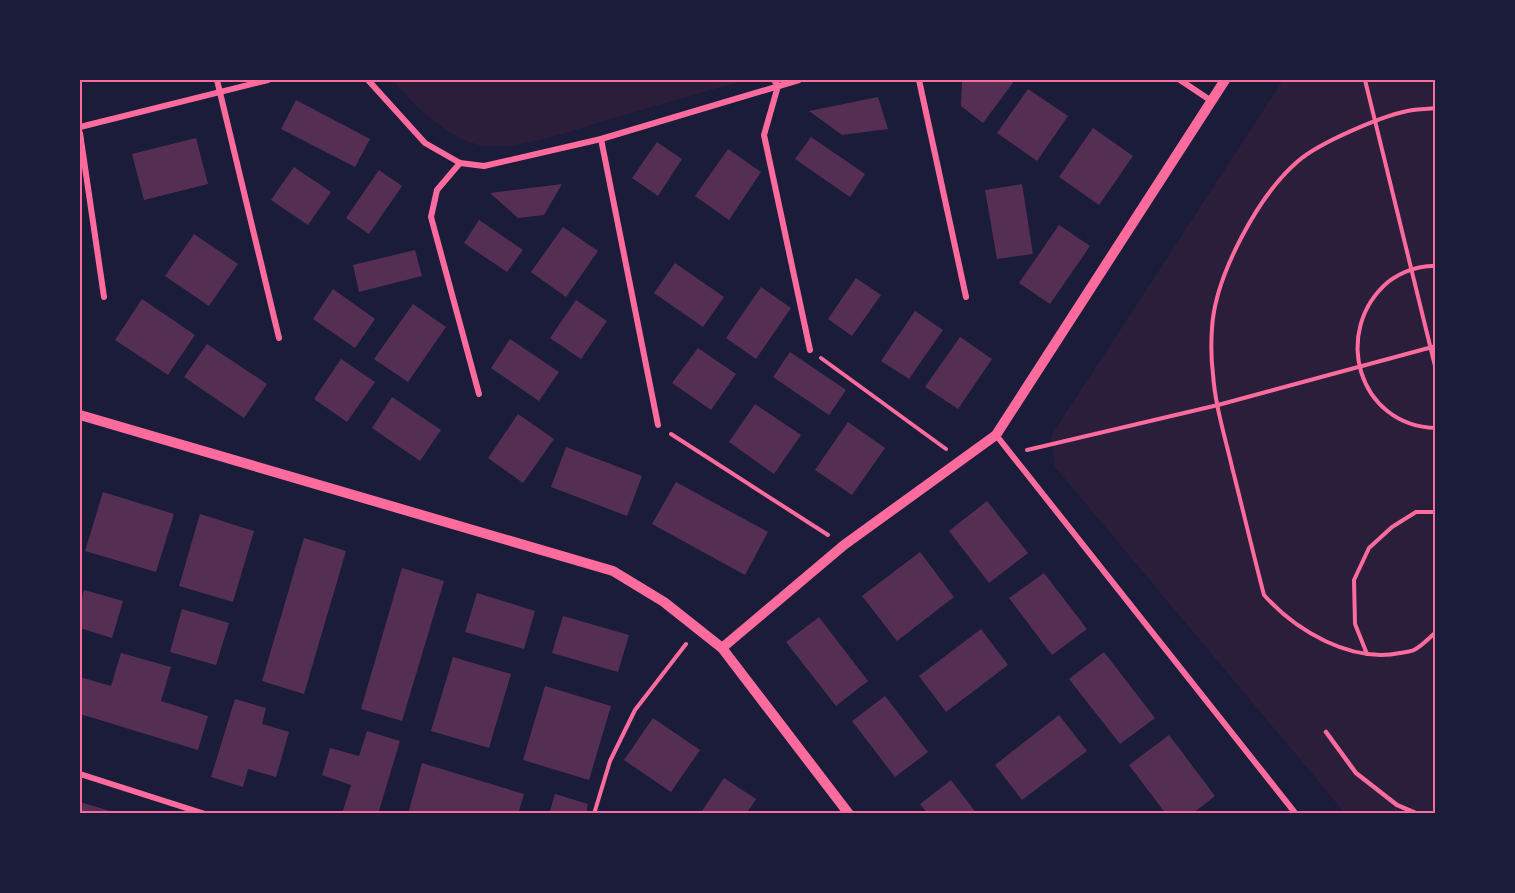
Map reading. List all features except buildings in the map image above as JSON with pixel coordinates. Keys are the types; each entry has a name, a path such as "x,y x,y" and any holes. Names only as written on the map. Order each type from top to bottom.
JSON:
{"street":[{"path":"217,80 279,338"},
{"path":"80,128 268,80"},
{"path":"368,80 425,143 460,163 484,166 601,140 775,82 799,80"},
{"path":"919,80 966,297"},
{"path":"1180,80 1210,100"},
{"path":"722,648 844,545 996,435 1225,80"},
{"path":"775,82 764,135 810,350"},
{"path":"80,133 105,297"},
{"path":"601,140 658,426"},
{"path":"460,163 436,190 431,217 479,394"},
{"path":"80,415 613,571 664,602 722,648 849,813"},
{"path":"996,435 1296,813"},
{"path":"80,774 205,813"}],"lane":[{"path":"1326,732 1356,773 1398,805 1418,813"}],"path":[{"path":"1365,80 1436,370"},
{"path":"1436,108 1411,110 1374,122 1332,140 1299,160 1273,185 1255,211 1235,252 1219,292 1212,327 1213,374 1218,405 1264,596 1275,608 1314,635 1340,649 1368,655 1389,655 1413,650 1436,632"},
{"path":"1436,266 1411,269 1393,278 1377,291 1366,308 1359,327 1356,346 1359,367 1374,397 1400,419 1416,425 1436,428"},
{"path":"1012,454 1218,405 1436,346"},
{"path":"810,350 962,460"},
{"path":"658,426 844,545"},
{"path":"1368,655 1355,624 1354,580 1359,569 1369,548 1392,527 1416,512 1436,512"},
{"path":"594,813 610,761 635,710 698,629"}],"shaded area":[{"path":"393,80 746,80 546,138 507,146 490,146 475,144 440,126 420,109"},
{"path":"1283,80 1435,80 1435,813 1345,813 1055,467 1051,436"}]}
